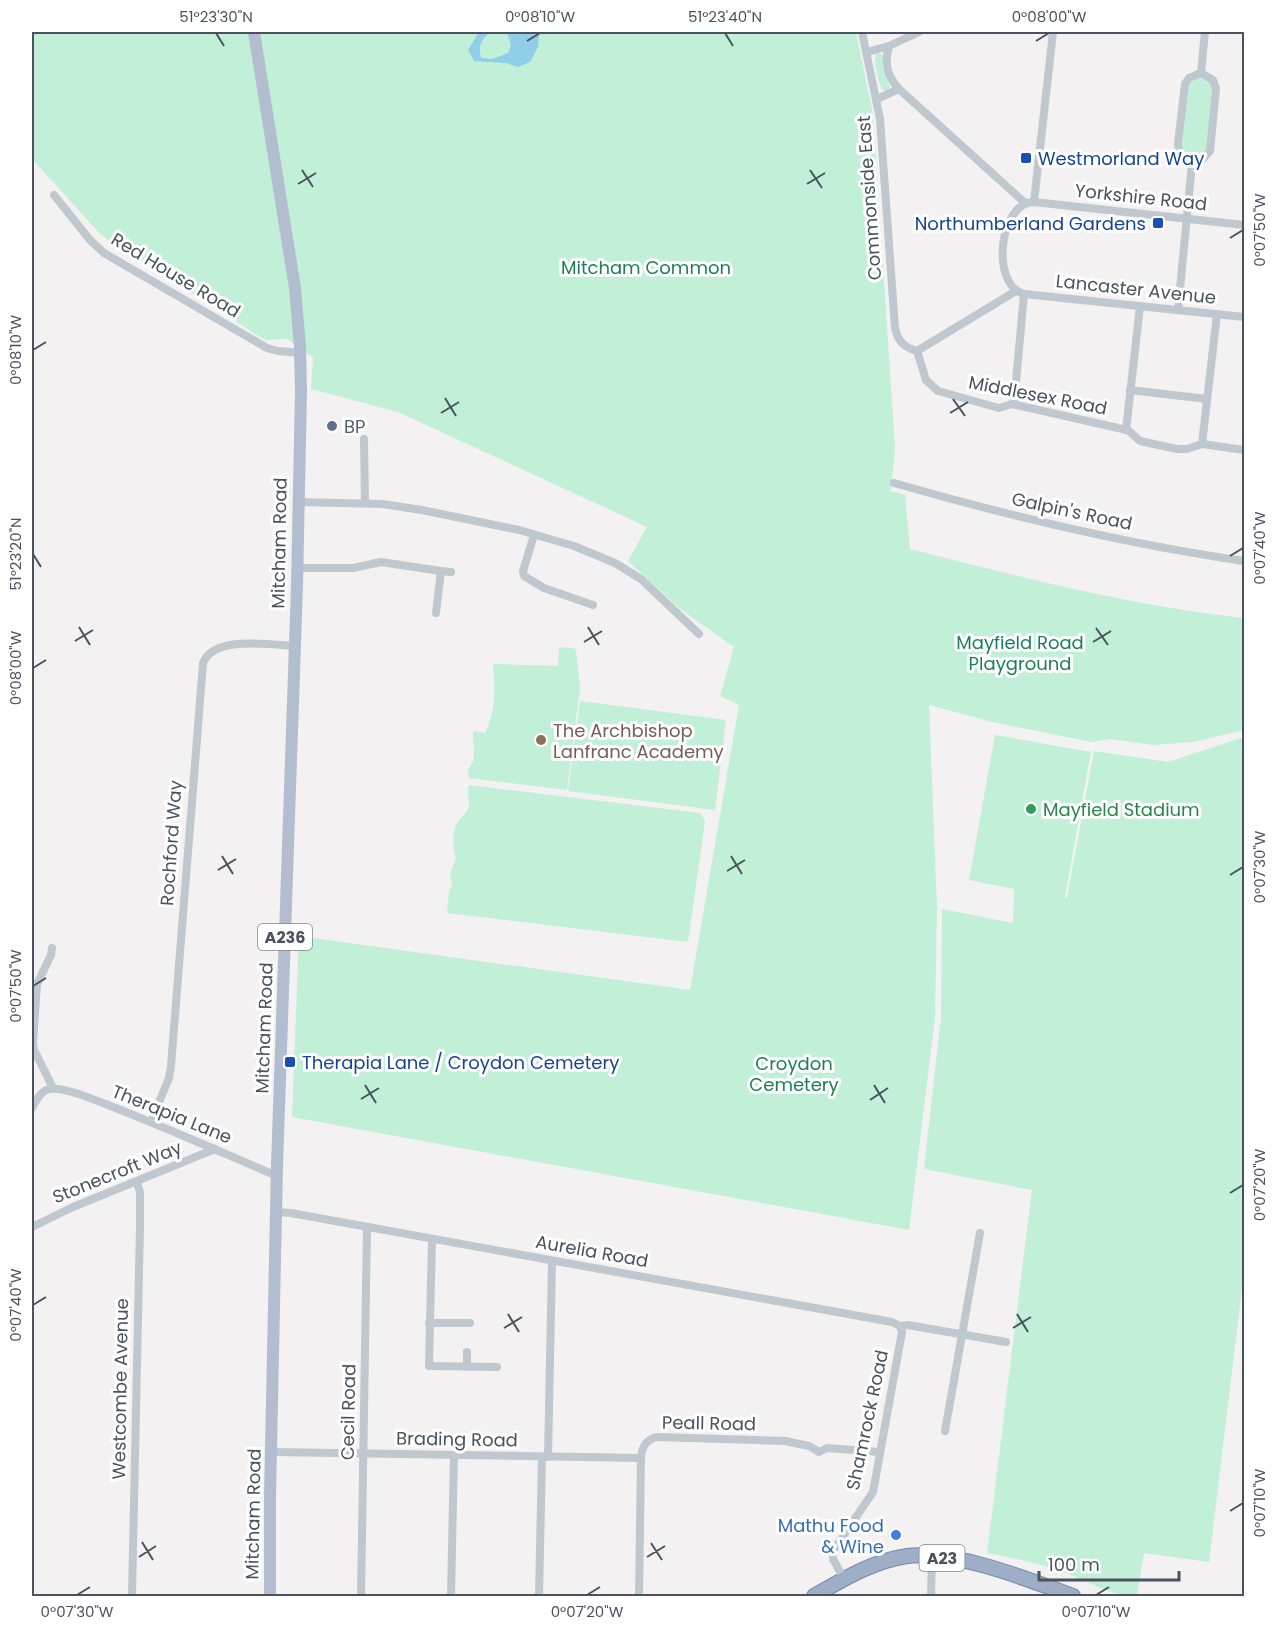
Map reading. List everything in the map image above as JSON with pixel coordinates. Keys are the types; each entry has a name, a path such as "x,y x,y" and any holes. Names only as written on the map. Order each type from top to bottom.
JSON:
{"highway":[{"name":"A23","path":"813,1596 844,1579 906,1556 952,1559 1073,1596"}],"main road":[{"name":"A236","path":"254,32 294,279 301,353"},
{"name":"Mitcham Road","path":"270,1596 276,1212 295,646 301,353"}],"street":[{"name":"Commonside East","path":"862,32 877,99 895,328 897,337 903,345 917,351"},
{"path":"867,52 889,46 918,32"},
{"path":"1030,202 1053,32"},
{"path":"1201,73 1205,32"},
{"path":"889,46 886,65 888,75 899,89 1030,202"},
{"path":"1192,163 1180,154 1178,144 1185,84 1189,78 1201,73"},
{"path":"1192,163 1204,158 1210,151 1216,89 1213,80 1201,73"},
{"path":"877,99 899,89"},
{"path":"1178,310 1192,163"},
{"name":"Red House Road","path":"54,195 90,240 114,260 267,348 301,353"},
{"path":"1014,404 1020,293 1010,283 1005,272 1003,248 1008,224 1017,209 1030,202"},
{"name":"Yorkshire Road","path":"1030,202 1245,225"},
{"path":"917,351 1020,293"},
{"name":"Lancaster Avenue","path":"1020,293 1245,317"},
{"path":"1126,430 1140,306"},
{"path":"1202,444 1217,314"},
{"name":"Middlesex Road","path":"917,351 926,380 938,391 999,408 1014,404 1126,430 1140,441 1164,446 1183,449 1202,444 1245,450"},
{"path":"1130,390 1207,399"},
{"path":"364,439 365,504"},
{"name":"Galpin's Road","path":"894,483 992,510 1075,529 1245,561"},
{"path":"298,502 392,506 448,514 534,535 587,551 627,569 654,590 699,634"},
{"path":"534,535 523,571 524,576 552,591 593,605"},
{"path":"297,568 353,568 381,562 451,572"},
{"path":"436,613 441,571"},
{"name":"Rochford Way","path":"151,1122 169,1078 171,1066 203,663 209,653 224,646 295,646"},
{"path":"32,1108 43,1092 53,1088 34,1050 32,1037 34,989 52,948"},
{"name":"Therapia Lane","path":"53,1088 87,1097 151,1122 277,1176"},
{"name":"Stonecroft Way","path":"32,1227 215,1149"},
{"name":"Westcombe Avenue","path":"132,1596 140,1226 140,1192 137,1183"},
{"name":"Aurelia Road","path":"276,1212 892,1322 900,1326 908,1325 1006,1342"},
{"name":"Cecil Road","path":"361,1596 367,1227"},
{"path":"945,1431 980,1233"},
{"path":"432,1239 429,1366 497,1367"},
{"path":"539,1596 552,1261"},
{"path":"429,1323 470,1323"},
{"name":"Shamrock Road","path":"844,1579 833,1559 833,1551 871,1495 902,1332 900,1326"},
{"path":"467,1352 467,1366"},
{"name":"Peall Road","path":"641,1458 645,1443 656,1437 785,1441 809,1446 819,1452 827,1448 880,1452"},
{"name":"Brading Road","path":"272,1452 641,1458"},
{"path":"451,1596 454,1455"},
{"path":"639,1596 641,1458"},
{"path":"931,1596 932,1557"}],"green space":[{"path":"32,32 856,32 873,114 895,448 891,491 905,495 910,549 1118,598 1244,618 1244,730 1193,742 1152,745 1111,739 1091,742 992,722 929,705 937,909 935,1017 909,1230 292,1117 299,936 690,990 739,705 720,696 734,647 679,608 628,561 647,527 398,412 311,389 313,358 287,339 265,340 101,235 32,159"},
{"path":"879,52 883,55 883,69 890,86 884,91 876,67 875,57"},
{"path":"1198,78 1208,80 1212,86 1207,146 1205,153 1195,157 1186,154 1182,146 1189,83"},
{"path":"559,647 576,650 580,688 567,790 469,778 468,770 474,760 473,731 485,733 493,708 493,664 558,666"},
{"path":"580,701 726,720 715,810 568,791"},
{"path":"995,735 1091,752 1065,897 1067,898 1094,751 1168,762 1244,737 1244,1272 1209,1562 1144,1553 1137,1596 1118,1594 1044,1566 987,1553 1032,1190 924,1169 941,1017 942,909 1013,923 1014,889 969,880"},
{"path":"469,785 700,813 705,821 688,942 447,913 452,885 450,874 456,858 454,833 457,823 468,809"}],"water":[{"path":"479,32 491,32 481,43 481,58 492,59 508,53 511,46 507,32 539,32 538,47 530,62 518,67 506,63 474,61 468,50"}],"place":[{"name":"Westmorland Way","path":"1026,158"},
{"name":"Northumberland Gardens","path":"1158,223"},
{"name":"BP","path":"332,426"},
{"name":"The Archbishop Lanfranc Academy","path":"541,740"},
{"name":"Mayfield Stadium","path":"1031,809"},
{"name":"Therapia Lane / Croydon Cemetery","path":"290,1062"},
{"name":"Mathu Food & Wine","path":"896,1535"}],"park label":[{"name":"Mitcham Common","path":"646,267"},
{"name":"Mayfield Road Playground","path":"1020,652"},
{"name":"Croydon Cemetery","path":"794,1073"}]}
